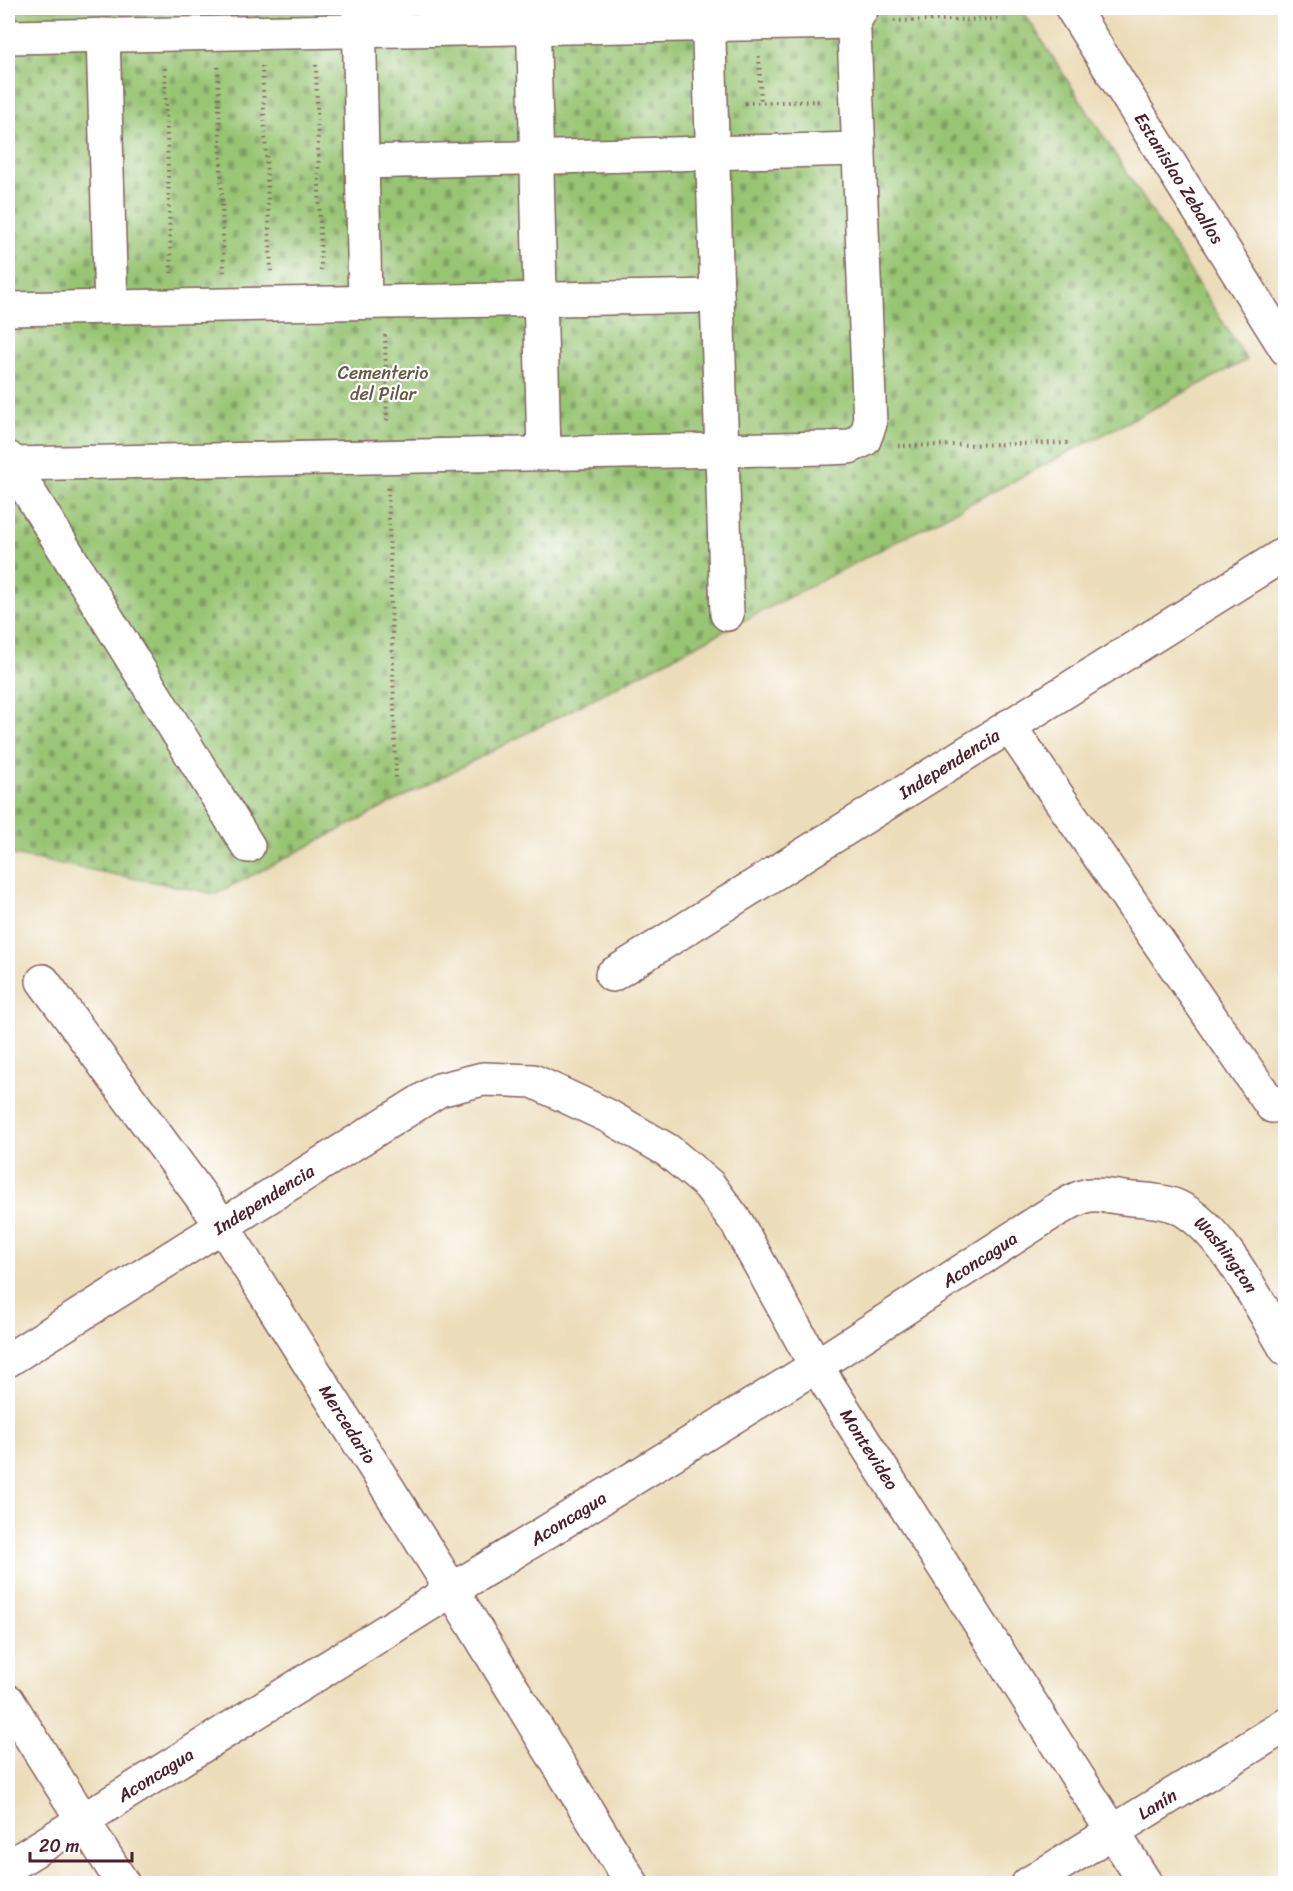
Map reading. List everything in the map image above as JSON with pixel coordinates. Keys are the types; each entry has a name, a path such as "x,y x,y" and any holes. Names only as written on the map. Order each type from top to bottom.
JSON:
{"street":[{"name":"Estanislao Zeballos","path":"1072,8 1286,349"},
{"path":"8,37 315,31 360,19 708,16 856,12 857,99 870,424 864,440 849,447 9,463"},
{"path":"708,16 727,614"},
{"path":"533,17 544,454"},
{"path":"360,19 363,162 375,302"},
{"path":"103,35 111,307"},
{"path":"363,162 859,149"},
{"path":"8,309 717,296"},
{"path":"9,463 248,846"},
{"name":"Independencia","path":"612,975 1286,553"},
{"path":"1009,726 1272,1106"},
{"name":"Mercedario","path":"43,981 222,1226 452,1590 632,1884"},
{"name":"Independencia","path":"8,1360 439,1090 483,1079 532,1081"},
{"name":"Montevideo","path":"532,1081 618,1122 667,1150 709,1185 737,1223 816,1366 1146,1884"},
{"name":"Aconcagua","path":"8,1867 816,1366 1053,1212 1077,1199 1091,1195 1136,1199"},
{"name":"Washington","path":"1136,1199 1176,1206 1193,1216 1217,1240 1236,1265 1286,1349"},
{"path":"8,1701 123,1884"},
{"name":"Lanín","path":"1028,1884 1286,1725"}],"path":[{"path":"856,12 1002,19"},
{"path":"315,31 322,303"},
{"path":"261,32 272,304"},
{"path":"217,33 225,304"},
{"path":"164,34 172,306"},
{"path":"711,105 857,99"},
{"path":"375,302 388,457 396,780"},
{"path":"849,447 1069,443"}],"green space":[{"name":"Cementerio del Pilar","path":"8,8 1021,8 1247,360 216,894 8,854"}]}
